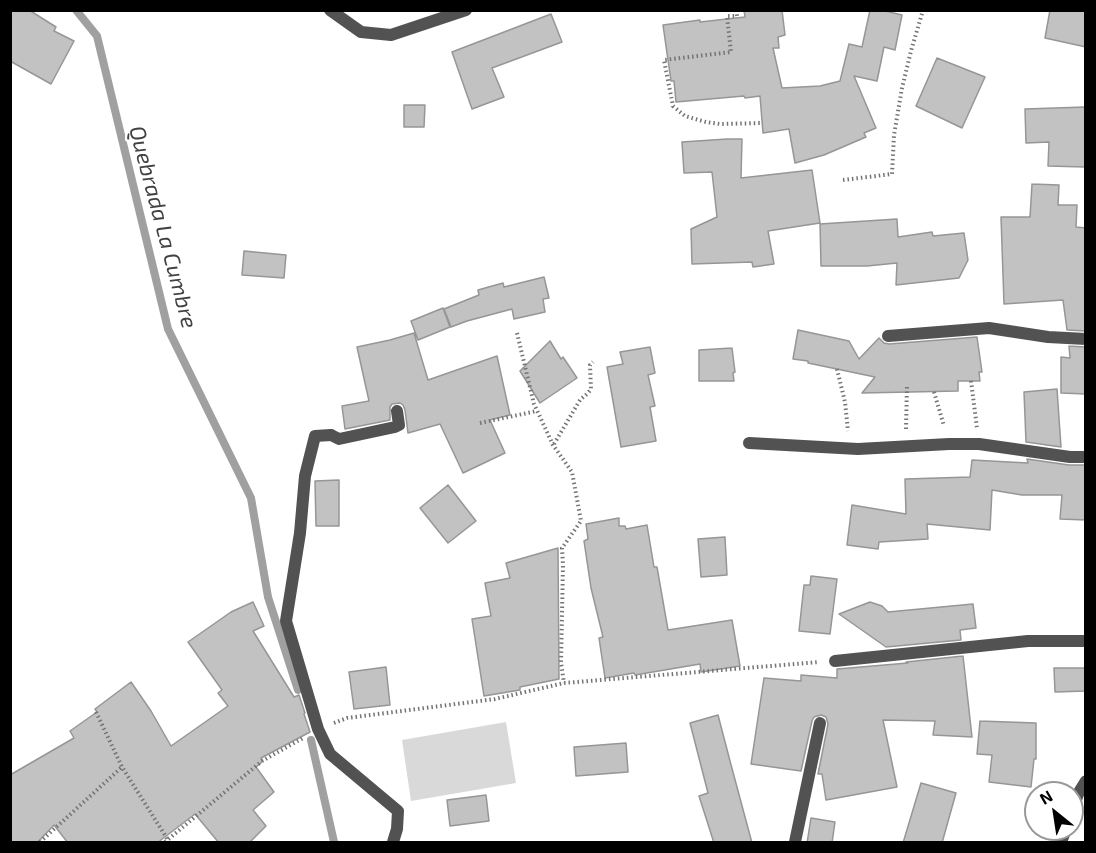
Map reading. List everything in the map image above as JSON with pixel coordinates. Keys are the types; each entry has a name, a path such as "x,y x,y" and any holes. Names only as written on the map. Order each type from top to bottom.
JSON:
{"street":[{"path":"330,10 361,32 391,35 466,10"},
{"path":"888,336 988,328 1047,337 1086,339"},
{"path":"393,843 398,829 398,811 330,754 318,729 286,621 300,533 305,476 315,436 331,435 339,439 395,427 399,425 397,411"},
{"path":"749,443 850,449 979,444 1070,457 1086,457"},
{"path":"835,661 1028,641 1086,641"},
{"path":"795,843 820,723"}],"path":[{"path":"736,10 737,16 727,16 731,52 664,60 674,106 685,116 706,122 763,123"},
{"path":"843,180 891,174 894,135 902,88 923,10"},
{"path":"518,333 534,404 553,445 572,472 581,521 562,548 561,663 564,683"},
{"path":"553,445 580,400 591,389 590,365 593,362"},
{"path":"837,369 845,402 850,449"},
{"path":"971,381 979,444"},
{"path":"905,447 907,385"},
{"path":"934,392 949,444"},
{"path":"480,423 537,411"},
{"path":"96,712 122,767 166,841 262,761 318,729 346,718 495,699 564,683 835,661"},
{"path":"40,843 122,767"}],"shaded area":[{"path":"506,722 516,783 411,801 402,740"}],"building":[{"path":"10,10 29,10 56,27 54,31 74,41 51,84 10,61"},
{"path":"744,10 782,10 785,35 778,37 779,48 773,48 782,88 820,86 840,81 849,44 862,47 870,10 902,15 895,50 884,47 877,81 854,76 876,128 864,133 866,137 824,155 795,163 789,129 763,133 760,96 676,102 663,25 745,17"},
{"path":"1050,10 1086,10 1086,47 1045,38"},
{"path":"551,14 562,42 492,68 504,97 472,109 452,52"},
{"path":"937,58 985,77 962,128 916,106"},
{"path":"404,105 425,105 424,127 404,127"},
{"path":"1085,107 1085,167 1048,166 1049,142 1026,143 1025,109"},
{"path":"742,139 741,178 812,170 820,223 768,231 774,264 753,267 752,262 692,264 691,229 717,217 712,172 684,173 682,142"},
{"path":"1032,184 1059,185 1058,205 1077,205 1076,227 1086,228 1086,331 1067,330 1063,300 1004,304 1001,217 1030,217"},
{"path":"897,219 898,237 932,232 933,236 964,233 968,260 959,278 896,285 897,263 867,266 821,266 820,224"},
{"path":"244,251 286,255 284,278 242,275"},
{"path":"544,277 549,298 543,299 545,312 514,319 512,309 451,327 444,309 479,295 478,290 503,283 504,287"},
{"path":"443,308 450,327 418,340 411,321"},
{"path":"798,330 849,341 859,359 879,338 889,344 977,337 982,372 979,372 980,381 958,381 958,391 862,393 875,377 793,359"},
{"path":"414,333 428,380 497,356 510,415 490,420 505,453 463,473 440,424 408,433 405,410 400,403 392,404 390,407 390,420 345,429 342,406 369,401 357,347"},
{"path":"550,341 577,378 540,403 520,371"},
{"path":"1069,346 1086,347 1086,394 1061,393 1061,357 1070,358"},
{"path":"650,347 655,373 648,375 655,406 650,407 656,441 621,447 607,367 623,364 620,352"},
{"path":"732,348 734,381 699,381 699,350"},
{"path":"1057,389 1061,447 1026,442 1024,392"},
{"path":"1027,459 1086,465 1086,520 1060,519 1062,495 1022,495 992,490 990,530 927,524 928,539 879,542 878,549 847,545 852,505 906,514 905,479 970,477 972,460 1028,463"},
{"path":"339,480 339,526 316,526 315,481"},
{"path":"448,485 476,521 448,543 420,508"},
{"path":"619,518 619,526 625,526 626,529 647,525 668,630 732,620 740,666 701,672 700,664 605,678 599,638 603,637 591,588 584,541 588,539 586,524"},
{"path":"725,537 727,575 701,577 698,539"},
{"path":"558,548 559,679 520,687 520,690 484,696 472,619 491,616 485,583 510,578 506,563"},
{"path":"811,576 837,579 830,634 799,631 804,585 810,585"},
{"path":"253,602 264,626 253,631 294,697 299,695 310,732 261,758 263,761 256,767 274,792 253,810 266,826 249,843 219,843 195,814 157,843 68,843 54,825 37,843 10,843 10,775 74,738 70,731 97,712 95,709 131,682 171,746 228,706 218,693 222,690 188,642 231,612"},
{"path":"870,602 882,606 888,612 973,604 976,628 960,630 961,640 886,647 839,614"},
{"path":"963,656 972,737 933,735 935,721 883,720 897,787 826,800 822,774 818,774 828,724 826,717 821,715 814,717 812,721 801,771 751,764 764,678 801,681 801,675 837,678 837,669"},
{"path":"386,667 390,705 354,709 349,672"},
{"path":"1054,668 1086,668 1086,691 1055,692"},
{"path":"718,715 752,843 714,843 699,796 708,793 690,723"},
{"path":"980,721 1036,723 1036,759 1034,759 1032,781 1024,781 1024,786 989,782 992,755 977,754"},
{"path":"626,743 628,772 576,776 574,747"},
{"path":"921,783 956,793 942,843 903,843"},
{"path":"486,795 489,821 450,826 447,800"},
{"path":"811,818 835,822 832,843 807,843"}],"waterway":[{"name":"Quebrada La Cumbre","path":"76,10 97,36 168,329 251,498 268,597 298,690"},
{"name":"Quebrada La Cumbre","path":"311,740 334,842"}]}
